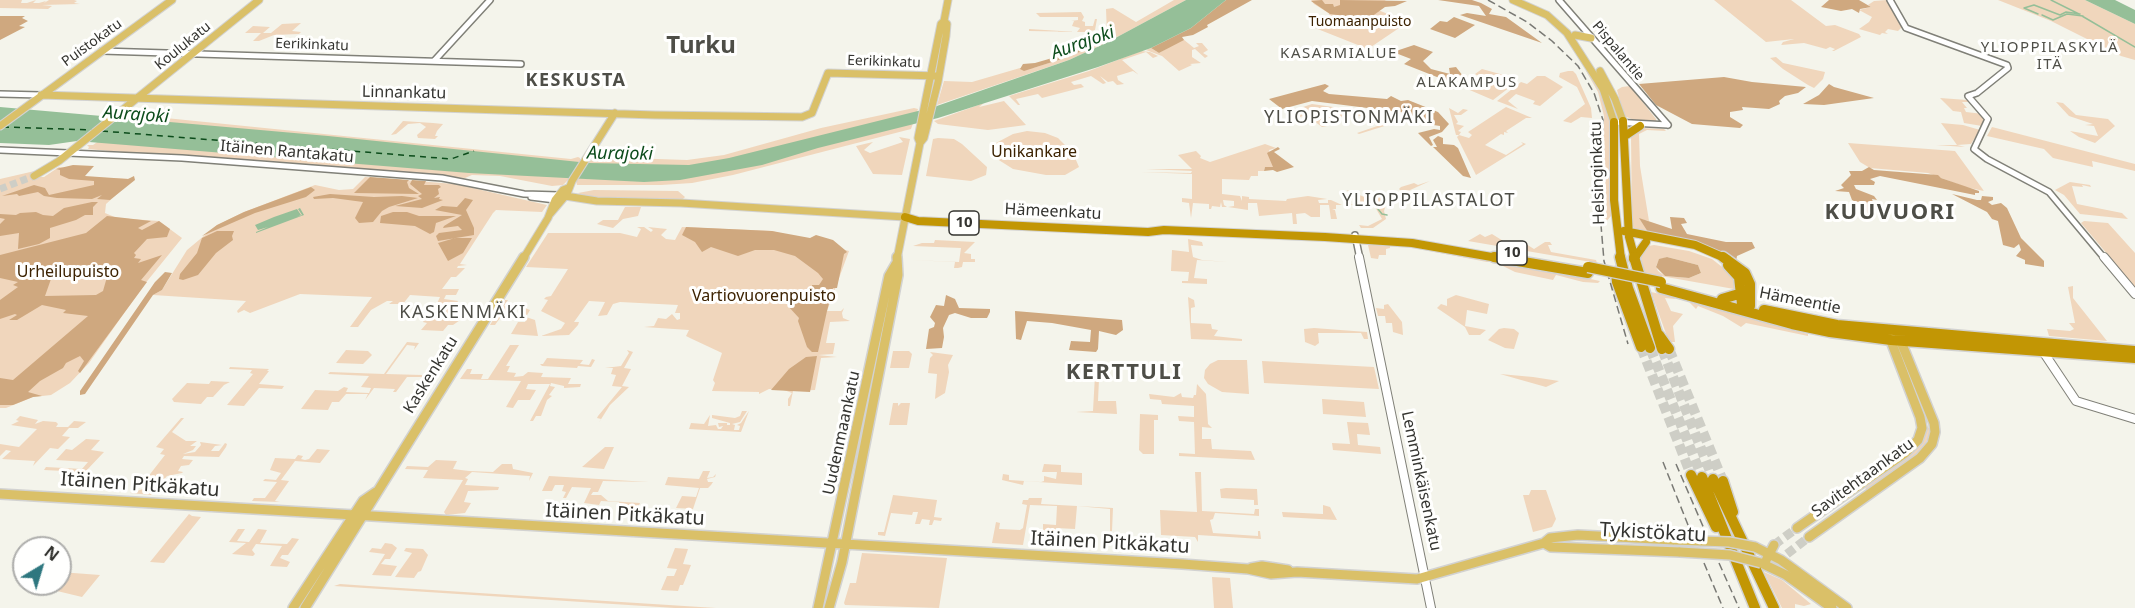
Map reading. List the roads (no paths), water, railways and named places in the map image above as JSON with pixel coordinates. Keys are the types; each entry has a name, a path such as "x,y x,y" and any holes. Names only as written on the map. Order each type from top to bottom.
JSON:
{"highway":[{"name":"Helsinginkatu","path":"1614,122 1616,231 1628,288 1646,347 1630,319 1616,275"},
{"name":"Helsinginkatu","path":"1623,123 1629,235 1656,331 1665,349"},
{"path":"1625,135 1640,126"},
{"name":"Hämeenkatu","path":"906,217 918,221 1148,232 1164,230 1355,237"},
{"path":"1616,231 1646,242 1681,247 1713,256 1734,270 1745,298"},
{"path":"1629,235 1695,245 1719,254 1743,271 1748,278 1745,298"},
{"name":"10","path":"1355,237 1435,246 1588,270 1661,285"},
{"path":"1634,258 1646,242"},
{"name":"Hämeentie","path":"1661,285 1745,298 1803,327 2019,348 2039,346 2135,351"},
{"name":"Hämeentie","path":"1661,285 1722,299 1745,298"},
{"name":"Hämeentie","path":"1895,335 1935,333 2135,358"},
{"path":"1755,608 1728,548 1707,478 1739,535 1774,608"}],"main road":[{"name":"Puistokatu","path":"0,126 172,0"},
{"name":"Koulukatu","path":"34,176 72,150 259,0"},
{"name":"Uudenmaankatu","path":"829,608 835,592 845,546 896,286 896,264 920,143 924,138 941,24 944,21 948,0"},
{"name":"Helsinginkatu","path":"1513,0 1537,9 1557,22 1593,66"},
{"name":"Helsinginkatu","path":"1522,0 1556,17 1575,35 1615,99 1623,123"},
{"path":"1575,35 1591,38"},
{"name":"Eerikinkatu","path":"808,116 812,113 828,73 935,76"},
{"name":"Helsinginkatu","path":"1599,75 1614,122"},
{"name":"Linnankatu","path":"41,95 615,113 808,116"},
{"name":"Kaskenkatu","path":"305,608 359,517 615,113"},
{"name":"Hämeenkatu","path":"563,194 581,200 906,217"},
{"name":"Uudenmaankatu","path":"818,608 889,276 896,264"},
{"name":"Savitehtaankatu","path":"1797,528 1905,453 1918,440 1922,428 1920,417 1895,335"},
{"name":"Savitehtaankatu","path":"1809,537 1920,458 1932,444 1935,432 1934,423 1895,335"},
{"name":"Itäinen Pitkäkatu","path":"0,494 1248,569 1271,574 1298,572 1426,578"},
{"name":"Kaskenkatu","path":"293,608 359,517"},
{"name":"Tykistökatu","path":"1426,578 1544,543 1550,538 1578,535 1729,542 1771,549 1781,561"},
{"name":"Tykistökatu","path":"1544,543 1551,547 1730,555 1762,564 1781,561"},
{"path":"1762,564 1771,549"},
{"path":"1781,561 1799,583 1832,608"},
{"path":"1781,561 1846,608"}],"street":[{"path":"434,62 490,0"},
{"name":"Pispalantie","path":"1559,0 1666,126"},
{"path":"1890,0 1906,28 2007,65 2008,68 1977,93 1968,96 1988,119 1974,146 1975,150 2049,192 2135,294"},
{"name":"Eerikinkatu","path":"102,51 521,64"},
{"name":"Linnankatu","path":"0,94 41,95"},
{"path":"1614,122 1666,126"},
{"path":"1623,123 1640,126 1666,126"},
{"name":"Itäinen Rantakatu","path":"0,150 46,152 72,150 442,178 524,194 563,194"},
{"name":"Lemminkäisenkatu","path":"1355,237 1431,608"},
{"path":"2039,346 2076,401 2135,419"},
{"path":"2019,348 2039,355 2051,363"}],"waterway":[{"path":"2051,0 2079,14"},
{"path":"2038,14 2024,8 2034,5 2060,15 2066,12 2079,14"},
{"path":"2042,15 2053,20 2067,14 2083,16"},
{"path":"2082,16 2135,47"},
{"path":"1378,209 1382,214 1387,215"}],"tunnel":[{"path":"0,189 34,176"},
{"path":"1641,347 1691,475"},
{"path":"1650,348 1702,477"},
{"path":"1662,349 1713,479"},
{"path":"1669,349 1723,481"},
{"path":"1774,545 1797,528"},
{"path":"1787,554 1809,537"}],"railway":[{"path":"1488,0 1527,22 1552,41 1578,66 1594,93 1603,120 1601,225 1604,261 1628,344"},
{"path":"1663,462 1690,530"},
{"path":"1676,464 1705,531"},
{"path":"1704,563 1723,608"},
{"path":"1719,563 1739,608"}],"district":[{"name":"Turku","path":"701,46"},
{"name":"KASARMIALUE","path":"1339,54"},
{"name":"YLIOPPILASKYLÄ ITÄ","path":"2050,56"},
{"name":"KESKUSTA","path":"576,81"},
{"name":"ALAKAMPUS","path":"1467,83"},
{"name":"YLIOPISTONMÄKI","path":"1349,118"},
{"name":"YLIOPPILASTALOT","path":"1429,201"},
{"name":"KUUVUORI","path":"1890,213"},
{"name":"KASKENMÄKI","path":"463,313"},
{"name":"KERTTULI","path":"1124,373"}],"park label":[{"name":"Tuomaanpuisto","path":"1360,22"},
{"name":"Unikankare","path":"1034,152"},
{"name":"Urheilupuisto","path":"68,272"},
{"name":"Vartiovuorenpuisto","path":"764,296"}],"water label":[{"name":"Aurajoki","path":"1083,43"},
{"name":"Aurajoki","path":"136,115"},
{"name":"Aurajoki","path":"620,154"}]}
